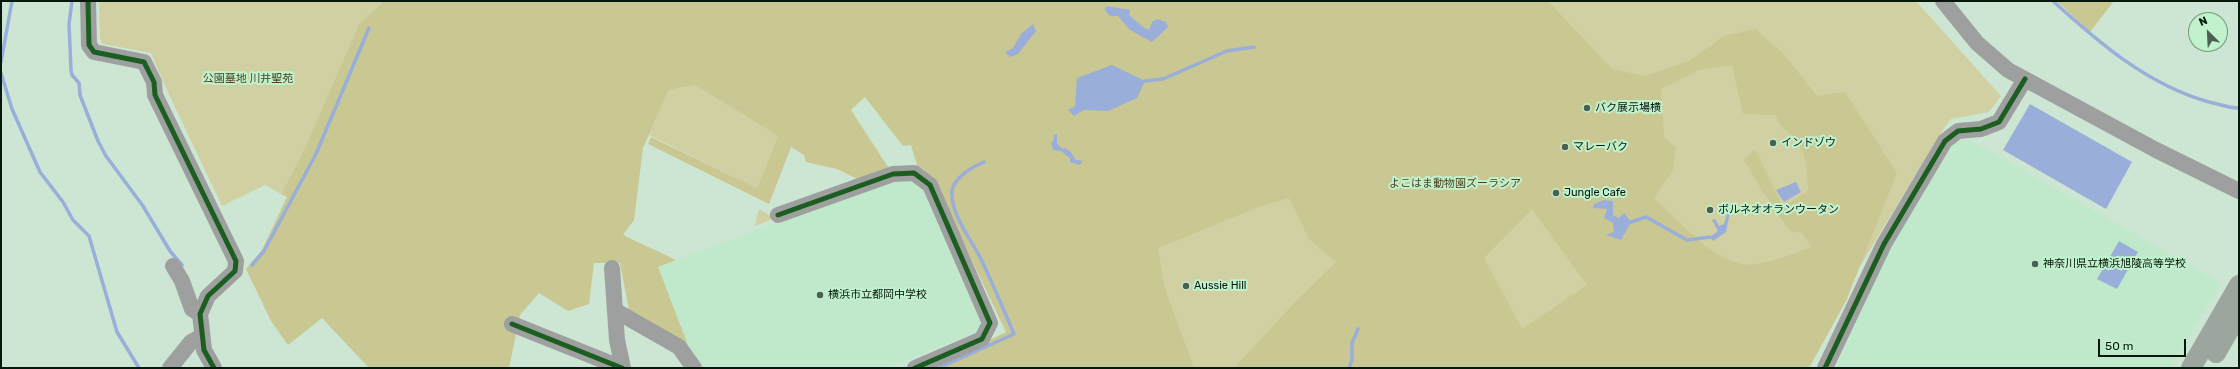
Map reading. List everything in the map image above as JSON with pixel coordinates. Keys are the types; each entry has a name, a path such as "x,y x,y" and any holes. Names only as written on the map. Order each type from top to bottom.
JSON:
{"main road":[{"path":"2191,368 2239,285"},
{"path":"2207,368 2239,313"}],"street":[{"path":"88,1 88,45 94,52 144,62 154,82 155,95 236,261 235,271 208,296 200,314 204,350 214,368"},
{"path":"1943,1 1977,44 2008,70 2156,150 2239,191"},
{"path":"1826,368 1884,244 1945,141 1958,131 1981,129 1999,122 2025,79"},
{"path":"778,216 893,174 914,173 930,185 990,323 982,339 915,368"},
{"path":"173,266 182,281 192,309 200,314"},
{"path":"612,268 619,356 622,368"},
{"path":"616,311 679,347 694,368"},
{"path":"512,324 622,368"},
{"path":"170,368 191,342 202,336"}],"shaded area":[{"name":"神奈川県立横浜旭陵高等学校","path":"1968,139 2221,283 2170,368 1836,368 1891,245 1955,143"},
{"name":"横浜市立都岡中学校","path":"911,177 925,187 982,323 979,331 887,368 700,368 688,345 658,267 895,178"}],"green space":[{"name":"公園墓地 川井聖苑","path":"99,1 384,1 359,24 303,152 281,194 265,185 222,206 151,53 103,44 100,39"},
{"name":"よこはま動物園ズーラシア","path":"384,1 1548,1 1612,69 1645,76 1689,61 1724,36 1755,29 1783,53 1817,96 1845,92 1897,173 1846,301 1809,368 1234,368 1297,300 1336,262 1309,239 1289,198 1256,208 1158,248 1164,286 1194,368 942,368 940,365 1006,332 933,179 923,169 916,169 917,165 911,145 903,146 865,97 851,110 890,170 861,181 837,169 806,162 804,155 791,147 769,204 648,144 651,137 757,188 778,136 695,85 669,90 643,148 634,220 623,235 676,260 658,267 688,345 629,310 620,263 594,263 589,304 568,311 539,293 520,315 509,368 369,368 322,318 288,345 271,321 246,269 262,250 287,197 281,194 303,152 359,24","holes":["1732,65 1743,114 1776,115 1782,126 1794,138 1801,148 1805,159 1807,172 1808,191 1783,207 1755,149 1744,160 1763,192 1790,231 1802,233 1811,247 1797,253 1766,262 1747,265 1728,260 1716,253 1683,227 1654,198 1673,170 1676,148 1664,137 1661,89 1699,70","1532,209 1587,285 1522,329 1484,258"]},
{"name":"よこはま動物園ズーラシア","path":"908,1 1916,1 2001,96 1989,112 1951,119 1946,125 1798,368 978,368 1041,332"},
{"path":"2057,1 2114,1 2090,32"},
{"path":"695,85 778,136 757,188 649,135 669,90"},
{"path":"759,209 775,218 755,226"}],"water":[{"path":"1106,6 1130,10 1129,15 1149,30 1152,22 1157,19 1166,22 1168,27 1152,42 1130,30 1118,16 1110,16 1105,10"},
{"path":"1033,24 1036,31 1018,54 1010,57 1005,52 1013,48 1021,34"},
{"path":"1112,65 1145,81 1137,98 1108,111 1084,110 1074,116 1068,110 1075,106 1077,78"},
{"path":"2030,104 2132,162 2106,209 2003,150"},
{"path":"1057,134 1057,144 1063,149 1065,148 1070,151 1076,160 1083,161 1080,165 1070,162 1070,158 1061,151 1053,150 1051,143 1054,140 1054,135"},
{"path":"1796,182 1801,192 1784,202 1776,190"},
{"path":"1604,200 1613,201 1613,215 1619,218 1624,213 1631,222 1621,240 1606,235 1614,232 1613,223 1604,218 1607,209 1593,208 1594,204"},
{"path":"1724,210 1730,212 1726,232 1713,241 1710,237 1718,231 1712,220 1715,219 1719,226 1724,224 1727,214 1722,212"},
{"path":"2119,241 2138,252 2117,289 2097,279"}],"waterway":[{"path":"1,62 12,1"},
{"path":"72,1 69,24 71,70 72,75 79,83 80,95 98,141 106,156 143,206 170,251 182,265"},
{"path":"2053,1 2106,47 2145,74 2187,95 2228,107 2239,108"},
{"path":"252,265 264,251 316,154 369,28"},
{"path":"1145,81 1163,79 1227,51 1254,47"},
{"path":"1,73 12,109 40,172 63,202 73,220 89,236 117,332 139,368"},
{"path":"939,368 1014,334 982,261 963,228 952,201 953,187 959,178 969,170 984,162"},
{"path":"1631,222 1646,217 1687,240 1710,237"},
{"path":"1349,368 1352,360 1352,343 1358,329"}],"cycle path":[{"path":"88,1 89,45 94,52 144,62 154,82 155,95 236,261 235,271 208,296 200,314 204,350 214,368"},
{"path":"1825,368 1884,244 1945,141 1958,131 1981,129 1999,122 2025,79"},
{"path":"778,215 893,174 914,173 930,185 990,323 982,339 915,368"},
{"path":"512,324 622,368"}],"place":[{"name":"バク展示場横","path":"1587,108"},
{"name":"インドゾウ","path":"1773,143"},
{"name":"マレーバク","path":"1565,147"},
{"name":"Jungle Cafe","path":"1556,193"},
{"name":"ボルネオオランウータン","path":"1710,210"},
{"name":"神奈川県立横浜旭陵高等学校","path":"2035,264"},
{"name":"Aussie Hill","path":"1186,286"},
{"name":"横浜市立都岡中学校","path":"820,295"}]}
